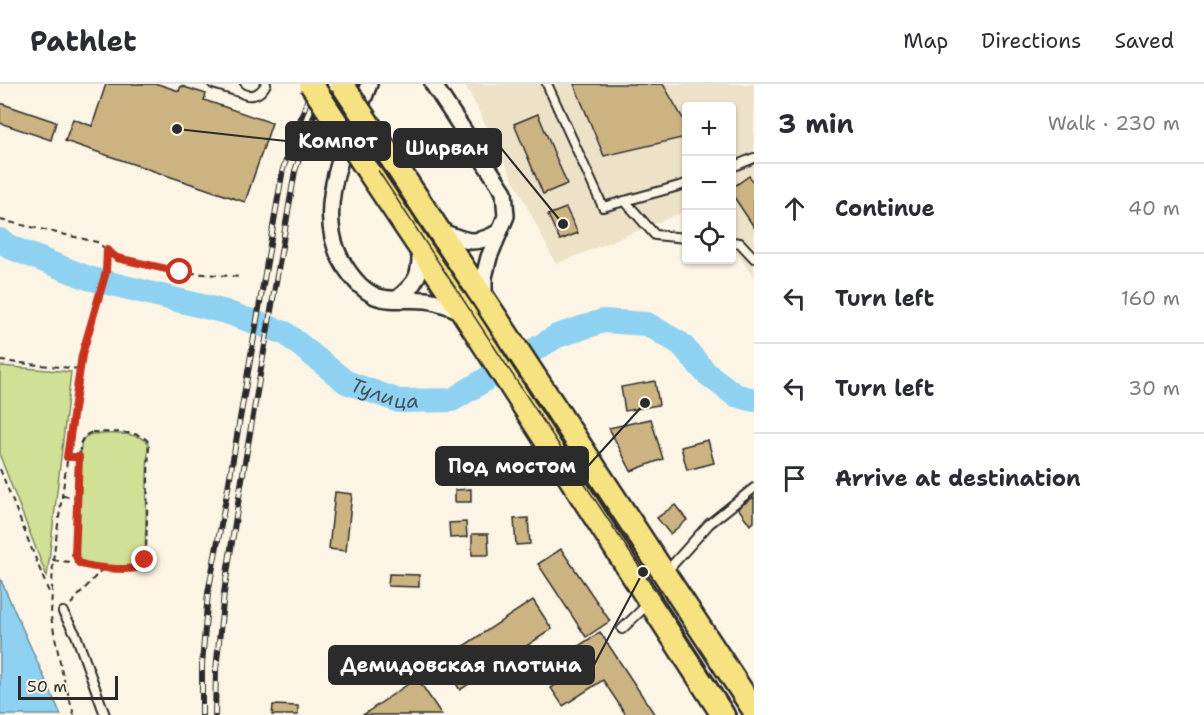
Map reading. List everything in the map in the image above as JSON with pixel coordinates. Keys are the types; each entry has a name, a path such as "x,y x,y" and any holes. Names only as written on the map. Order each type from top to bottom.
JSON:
{"main road":[{"path":"311,84 420,246 723,715"},
{"path":"342,84 754,710"},
{"path":"649,602 664,574"}],"street":[{"path":"369,84 335,176 330,219 339,259 358,285 377,297 443,303 463,312"},
{"path":"433,84 504,192 506,216 489,257 484,277 484,298"},
{"path":"438,230 471,242 485,241 500,232"},
{"path":"397,299 410,289 416,280 421,267 420,246"}],"lane":[{"path":"213,84 251,96 257,94 266,84"},
{"path":"234,84 240,93"},
{"path":"547,84 603,207 682,185"},
{"path":"736,165 754,158"},
{"path":"625,201 655,235 682,238"},
{"path":"736,242 740,243 754,258"},
{"path":"664,574 709,524 754,488"},
{"path":"622,628 649,602"},
{"path":"63,612 76,635 105,715"}],"path":[{"path":"0,220 97,242 117,258 180,272 241,277"},
{"path":"74,715 62,672 51,617 53,560 82,355 106,272 107,250"},
{"path":"0,361 80,369"},
{"path":"53,560 79,563 88,567 135,568 143,564 146,555 150,446 146,438 138,434 88,433 81,439 75,554 79,563"},
{"path":"67,457 79,457"},
{"path":"0,469 51,595"},
{"path":"63,496 78,498"},
{"path":"51,617 63,612 103,567"}],"shaded area":[{"path":"465,84 754,84 754,278 736,252 736,102 682,102 682,213 556,264"}],"green space":[{"path":"0,366 71,372 47,577 0,456"},
{"path":"92,434 130,435 144,439 148,443 145,555 139,566 116,568 97,566 82,562 78,558 81,444 85,437"}],"water":[{"path":"0,578 61,715 0,715"}],"building":[{"path":"106,84 158,84 179,91 181,86 206,94 204,100 272,123 245,202 65,141 73,119 92,126"},
{"path":"574,84 663,84 682,117 682,138 604,156"},
{"path":"0,103 56,122 51,140 0,123"},
{"path":"538,114 567,184 543,194 514,124"},
{"path":"749,176 754,183 754,227 736,200 736,185"},
{"path":"566,208 578,233 560,240 548,215"},
{"path":"655,381 659,405 625,411 621,387"},
{"path":"651,419 663,459 631,471 609,428"},
{"path":"708,440 714,463 687,470 681,447"},
{"path":"471,489 471,502 455,502 455,490"},
{"path":"335,492 352,494 346,551 329,549"},
{"path":"754,497 754,522 750,525 738,508"},
{"path":"675,505 687,520 670,534 657,518"},
{"path":"528,518 530,544 516,545 514,519"},
{"path":"466,522 467,537 450,538 449,523"},
{"path":"472,534 488,534 489,555 472,555"},
{"path":"561,549 610,621 586,637 538,564"},
{"path":"389,574 419,575 419,587 388,586"},
{"path":"533,600 552,629 460,690 441,661"},
{"path":"600,632 655,715 626,715 603,680 563,706 551,688 589,663 577,647"},
{"path":"417,678 442,715 363,715"},
{"path":"273,705 298,706 298,715 272,715"}],"waterway":[{"name":"Тулица","path":"0,240 12,248 88,278 226,312 285,333 346,382 399,401 452,400 557,336 603,321 647,324 681,344 706,373 735,395 754,400"}],"tram line":[{"path":"321,84 737,715"}],"railway":[{"path":"202,715 202,664 208,593 283,169 313,84"},
{"path":"215,715 216,670 224,593 295,171 325,84"}],"place":[{"name":"Компот","path":"177,129"},
{"name":"Ширван","path":"563,224"},
{"name":"Под мостом","path":"645,403"},
{"name":"Демидовская плотина","path":"643,572"}],"route":[{"path":"145,560 143,564 135,568 88,567 79,563 75,554 79,457 67,457 82,355 106,272 107,250 117,258 180,272"}]}
